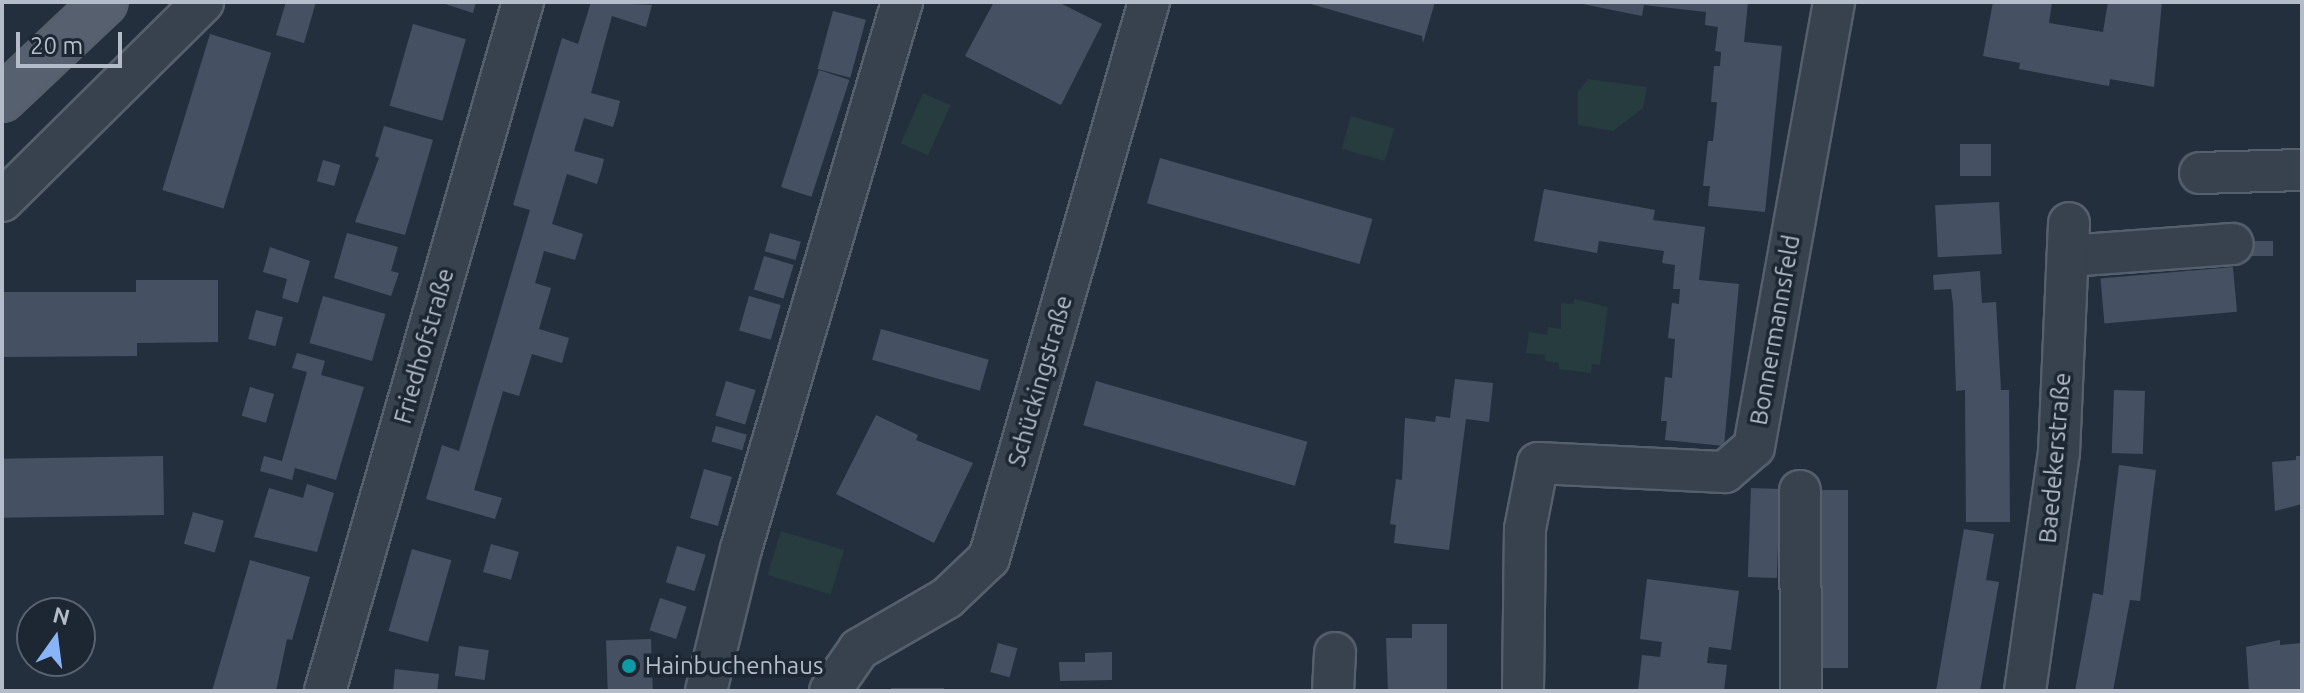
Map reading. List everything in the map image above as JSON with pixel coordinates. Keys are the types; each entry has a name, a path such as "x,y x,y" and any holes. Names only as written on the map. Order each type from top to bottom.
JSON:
{"main road":[{"path":"2,99 105,2"}],"street":[{"path":"2,201 203,2"},
{"name":"Friedhofstraße","path":"325,691 523,2"},
{"path":"706,691 741,549 902,2"},
{"name":"Schückingstraße","path":"830,691 859,649 947,598 989,558 1149,2"},
{"name":"Bonnermannsfeld","path":"1523,691 1525,529 1538,463 1725,472 1754,447 1765,425 1800,233 1834,2"},
{"path":"2200,173 2302,170"},
{"name":"Baedekerstraße","path":"2025,691 2059,453 2068,239 2233,244"},
{"path":"1800,491 1801,691"}],"green space":[{"path":"1588,79 1647,87 1643,108 1613,131 1578,125 1578,92"},
{"path":"923,93 950,105 928,155 901,143"},
{"path":"1351,116 1394,128 1385,161 1342,149"},
{"path":"1574,299 1608,307 1600,365 1592,364 1591,373 1559,369 1559,363 1545,361 1545,355 1526,353 1529,332 1547,335 1548,327 1561,329 1561,303 1573,304"},
{"path":"781,531 844,550 831,594 768,575"}],"building":[{"path":"286,2 316,2 304,43 276,35"},
{"path":"439,2 476,2 473,13"},
{"path":"591,2 652,5 646,27 612,16 591,93 620,101 617,114 613,127 584,118 574,151 604,159 601,171 597,184 567,174 552,224 583,234 575,260 544,251 535,283 551,288 539,329 569,338 562,363 532,354 519,396 503,391 474,490 502,498 495,519 426,499 442,445 459,451 530,210 513,205 531,143 562,38 578,44"},
{"path":"994,2 1060,3 1102,24 1061,105 965,56"},
{"path":"1304,2 1435,2 1423,43 1422,36"},
{"path":"1573,2 1748,2 1744,42 1782,46 1765,212 1708,206 1710,186 1703,186 1708,141 1713,141 1717,102 1711,102 1714,66 1720,66 1721,52 1715,51 1718,27 1705,25 1706,12 1644,5 1642,16"},
{"path":"1993,2 2052,2 2049,23 2103,32 2108,2 2162,2 2154,87 2110,79 2109,86 2103,85 2019,69 2020,63 1983,56"},
{"path":"833,11 866,20 850,78 817,69"},
{"path":"413,24 466,39 442,121 390,106"},
{"path":"210,34 271,53 224,209 162,190"},
{"path":"819,70 849,80 811,197 781,187"},
{"path":"384,126 433,140 405,235 355,222 379,158 375,156"},
{"path":"1960,144 1991,144 1991,176 1960,176"},
{"path":"1160,158 1372,219 1359,264 1147,203"},
{"path":"323,160 340,165 334,186 317,181"},
{"path":"1544,189 1655,210 1653,220 1705,227 1699,280 1739,284 1724,446 1665,440 1667,421 1661,421 1665,377 1672,378 1675,339 1668,338 1672,303 1679,304 1680,289 1673,289 1675,265 1662,263 1664,251 1599,241 1597,253 1534,241"},
{"path":"1999,202 2002,254 1938,257 1935,205"},
{"path":"347,233 398,247 391,271 399,273 391,296 334,278"},
{"path":"770,233 801,242 796,260 765,251"},
{"path":"2244,241 2273,241 2273,256 2244,256"},
{"path":"270,247 310,261 298,303 282,298 287,279 263,272"},
{"path":"764,256 794,265 783,299 754,289"},
{"path":"2233,267 2237,312 2104,323 2101,279"},
{"path":"1980,271 1982,303 1996,302 2001,390 2009,390 2010,522 1966,522 1965,390 1956,391 1951,289 1934,290 1933,275"},
{"path":"136,280 218,280 218,342 137,343 137,356 2,357 2,292 136,292"},
{"path":"323,296 385,314 372,361 309,343"},
{"path":"749,296 781,305 771,340 739,331"},
{"path":"256,310 283,317 275,346 248,339"},
{"path":"881,329 989,360 980,391 872,360"},
{"path":"297,353 325,361 321,375 364,387 336,480 295,468 292,480 260,471 264,456 282,461 307,372 292,368"},
{"path":"1455,379 1493,383 1489,422 1466,419 1449,550 1394,543 1396,525 1390,524 1396,479 1402,480 1405,418 1435,422 1436,416 1450,418"},
{"path":"726,381 756,390 745,424 715,415"},
{"path":"1096,381 1307,442 1295,486 1083,425"},
{"path":"250,387 274,394 266,423 242,416"},
{"path":"2114,390 2145,391 2143,454 2112,453"},
{"path":"876,415 918,435 916,440 973,463 934,543 836,494"},
{"path":"716,426 747,435 742,450 712,441"},
{"path":"163,456 164,515 3,518 2,459"},
{"path":"2296,456 2302,456 2302,504 2275,511 2272,462 2296,460"},
{"path":"2119,465 2156,470 2140,601 2130,600 2113,691 2075,691 2093,593 2103,595"},
{"path":"704,469 732,477 718,526 690,518"},
{"path":"307,484 334,493 317,552 254,537 269,488 303,498"},
{"path":"1751,488 1780,489 1777,578 1748,577"},
{"path":"1820,490 1848,490 1848,668 1820,668"},
{"path":"193,512 224,521 215,553 184,544"},
{"path":"1964,529 1994,534 1986,580 1999,582 1980,691 1936,691"},
{"path":"491,544 519,552 511,580 483,572"},
{"path":"677,546 706,555 695,591 666,582"},
{"path":"412,549 451,560 428,642 389,631"},
{"path":"250,560 310,577 292,640 287,639 276,691 212,691"},
{"path":"1647,579 1739,591 1731,650 1709,647 1707,663 1727,665 1724,691 1638,691 1642,655 1660,657 1662,642 1640,639"},
{"path":"660,598 687,607 676,639 649,630"},
{"path":"1412,624 1447,624 1447,691 1388,691 1386,638 1412,638"},
{"name":"Hainbuchenhaus","path":"651,639 653,691 608,691 606,641"},
{"path":"2280,640 2280,645 2302,643 2302,691 2249,691 2246,647"},
{"path":"998,643 1017,648 1010,677 990,672"},
{"path":"459,646 489,650 485,680 455,676"},
{"path":"1112,652 1112,680 1060,681 1059,662 1085,662 1085,653"},
{"path":"395,669 439,674 437,691 393,691"},
{"path":"891,688 944,688 944,691 891,691"}],"place":[{"name":"Hainbuchenhaus","path":"629,666"}]}
